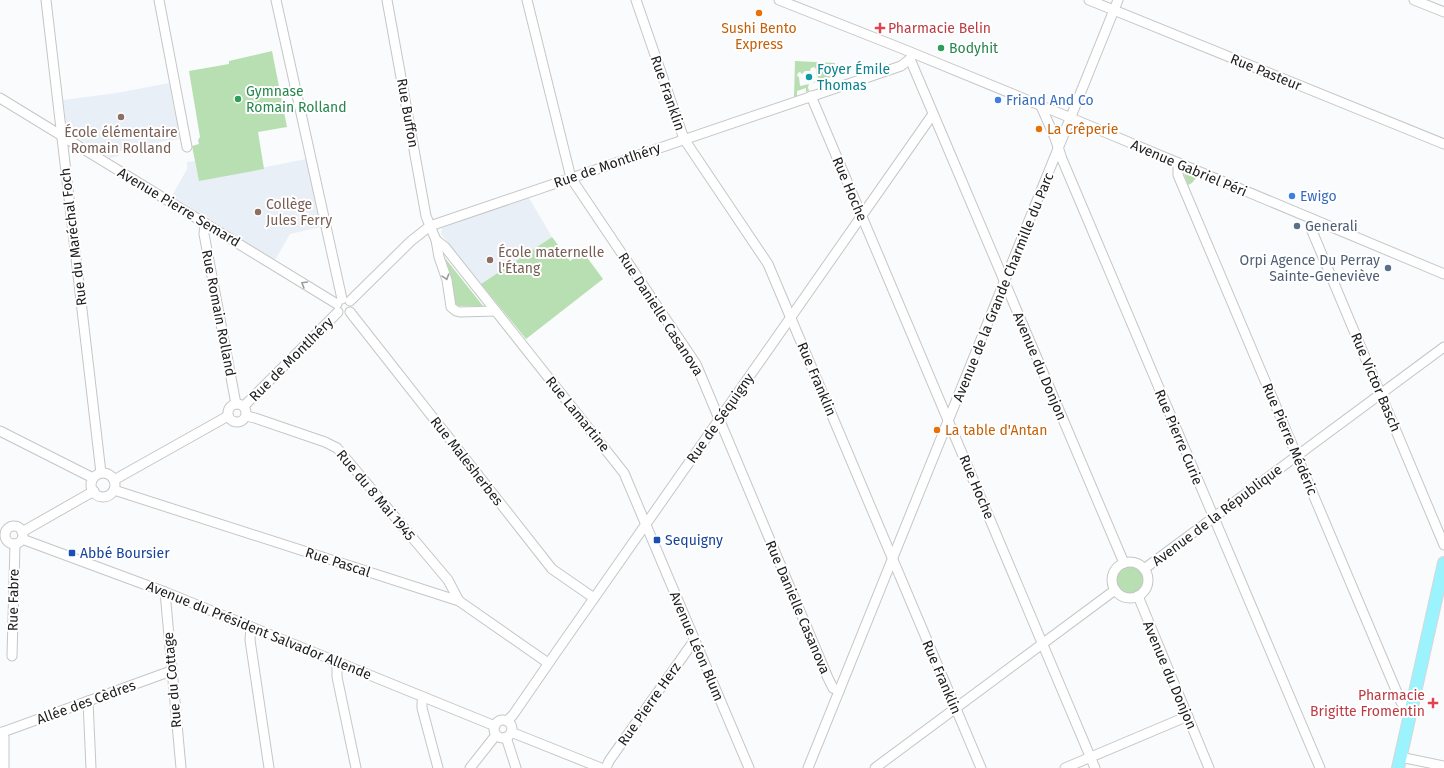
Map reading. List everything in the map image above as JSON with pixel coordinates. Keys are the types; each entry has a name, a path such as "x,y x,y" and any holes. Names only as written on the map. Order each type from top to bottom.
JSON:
{"main road":[{"path":"1403,763 1410,712 1444,563"},
{"path":"1403,763 1412,733 1424,672 1444,586"},
{"path":"1410,712 1412,733"}],"street":[{"name":"Rue du Maréchal Foch","path":"46,0 62,136 97,476"},
{"path":"159,0 187,147"},
{"path":"276,0 342,304"},
{"name":"Rue Buffon","path":"387,0 426,216 430,226"},
{"name":"Rue Danielle Casanova","path":"527,0 570,178 696,364 828,678 833,688 839,691"},
{"name":"Rue Franklin","path":"636,0 684,139 765,258 981,768"},
{"name":"Avenue Gabriel Péri","path":"779,0 911,56 1071,118 1444,274"},
{"name":"Rue Pasteur","path":"1089,0 1444,144"},
{"name":"Avenue de la Grande Charmille du Parc","path":"808,768 1118,0"},
{"path":"1414,0 1444,12"},
{"name":"Rue de Montlhéry","path":"240,405 342,304 411,241 430,226 901,66 911,56"},
{"name":"Avenue du Donjon","path":"911,56 933,114 1124,563"},
{"name":"Rue Hoche","path":"812,96 1095,768"},
{"name":"Avenue Pierre Semard","path":"0,98 205,223 342,304"},
{"name":"Rue Pierre Curie","path":"1041,106 1062,159 1320,768"},
{"name":"Rue de Séquigny","path":"502,732 511,726 507,721 514,715 548,663 933,114"},
{"name":"Rue Pierre Médéric","path":"1178,163 1178,175 1402,702 1405,708 1410,712"},
{"name":"Rue Victor Basch","path":"1312,219 1312,232 1444,545"},
{"name":"Rue Romain Rolland","path":"205,223 204,234 240,405"},
{"name":"Rue Lamartine","path":"430,226 436,240 439,257 447,280 451,307 460,312 496,311"},
{"name":"Rue Lamartine","path":"436,240 445,247 618,464 624,474 646,525"},
{"name":"Rue Malesherbes","path":"342,304 344,315 350,312 552,569 594,598"},
{"name":"Avenue de la République","path":"1144,569 1444,347"},
{"path":"240,405 247,413 240,422 230,419 228,416 230,406 240,405"},
{"path":"114,480 228,416"},
{"name":"Rue du 8 Mai 1945","path":"246,416 325,442 337,448 448,580 459,601"},
{"path":"0,432 97,476 109,474 114,480 115,485 114,490 107,496 102,497 94,491 92,482 97,476"},
{"name":"Rue Pascal","path":"114,490 459,601 548,663"},
{"path":"10,538 94,491"},
{"name":"Avenue Léon Blum","path":"646,525 749,768"},
{"name":"Avenue du Président Salvador Allende","path":"10,538 165,592 337,661 502,732 600,768"},
{"name":"Rue Fabre","path":"10,538 12,656"},
{"path":"1135,562 1144,569 1148,579 1147,584 1145,589 1138,596 1128,597 1118,593 1115,590 1112,579 1113,574 1119,565 1135,562"},
{"path":"875,768 1115,590"},
{"name":"Rue du Cottage","path":"165,592 181,768"},
{"name":"Avenue du Donjon","path":"1138,596 1210,768"},
{"path":"251,627 250,640 269,768"},
{"name":"Rue Pierre Herz","path":"606,768 609,761 647,706 691,645 695,642"},
{"path":"337,661 337,677 356,768"},
{"name":"Allée des Cèdres","path":"1,732 171,671"},
{"path":"423,697 422,708 438,768"},
{"path":"88,701 92,768"},
{"path":"1065,768 1188,716"},
{"path":"1,732 4,737 4,768"},
{"path":"470,768 502,732 516,768"},
{"path":"1202,768 1203,753"},
{"path":"1403,763 1444,766"}],"shaded area":[{"name":"École élémentaire Romain Rolland","path":"169,83 180,139 128,147 128,149 118,152 119,156 110,158 70,133 67,129 63,100 117,93"},
{"name":"Collège Jules Ferry","path":"306,159 321,227 290,234 275,260 172,196 187,169 187,162 195,161 199,180"},
{"name":"École maternelle l'Étang","path":"529,198 552,237 481,284 441,234 442,228"}],"green space":[{"name":"Gymnase Romain Rolland","path":"272,51 287,127 258,132 264,169 199,181 192,146 199,144 198,140 200,137 189,71 229,64 229,61"},
{"path":"795,61 835,63 834,76 812,83 819,79 814,67 811,68 810,71 805,71 802,74 800,72 798,73 797,76 799,77 800,86 809,84 809,91 806,92 806,88 797,91 797,96 794,97"},
{"path":"1185,173 1196,178 1188,185 1184,174"},
{"path":"552,237 570,261 583,252 603,279 526,339 481,284"},
{"path":"445,258 483,306 459,306 455,304 452,279"},
{"path":"1130,566 1140,570 1144,580 1140,590 1130,594 1120,590 1116,580 1120,570"}],"place":[{"name":"Sushi Bento Express","path":"759,13"},
{"name":"Pharmacie Belin","path":"880,28"},
{"name":"Bodyhit","path":"941,48"},
{"name":"Foyer Émile Thomas","path":"809,77"},
{"name":"Gymnase Romain Rolland","path":"238,99"},
{"name":"Friand And Co","path":"998,100"},
{"name":"École élémentaire Romain Rolland","path":"121,117"},
{"name":"La Crêperie","path":"1039,129"},
{"name":"Ewigo","path":"1292,196"},
{"name":"Collège Jules Ferry","path":"258,212"},
{"name":"Generali","path":"1297,226"},
{"name":"École maternelle l'Étang","path":"490,260"},
{"name":"Orpi Agence Du Perray Sainte-Geneviève","path":"1388,268"},
{"name":"La table d'Antan","path":"937,430"},
{"name":"Sequigny","path":"657,540"},
{"name":"Abbé Boursier","path":"72,553"},
{"name":"Pharmacie Brigitte Fromentin","path":"1433,703"}]}
